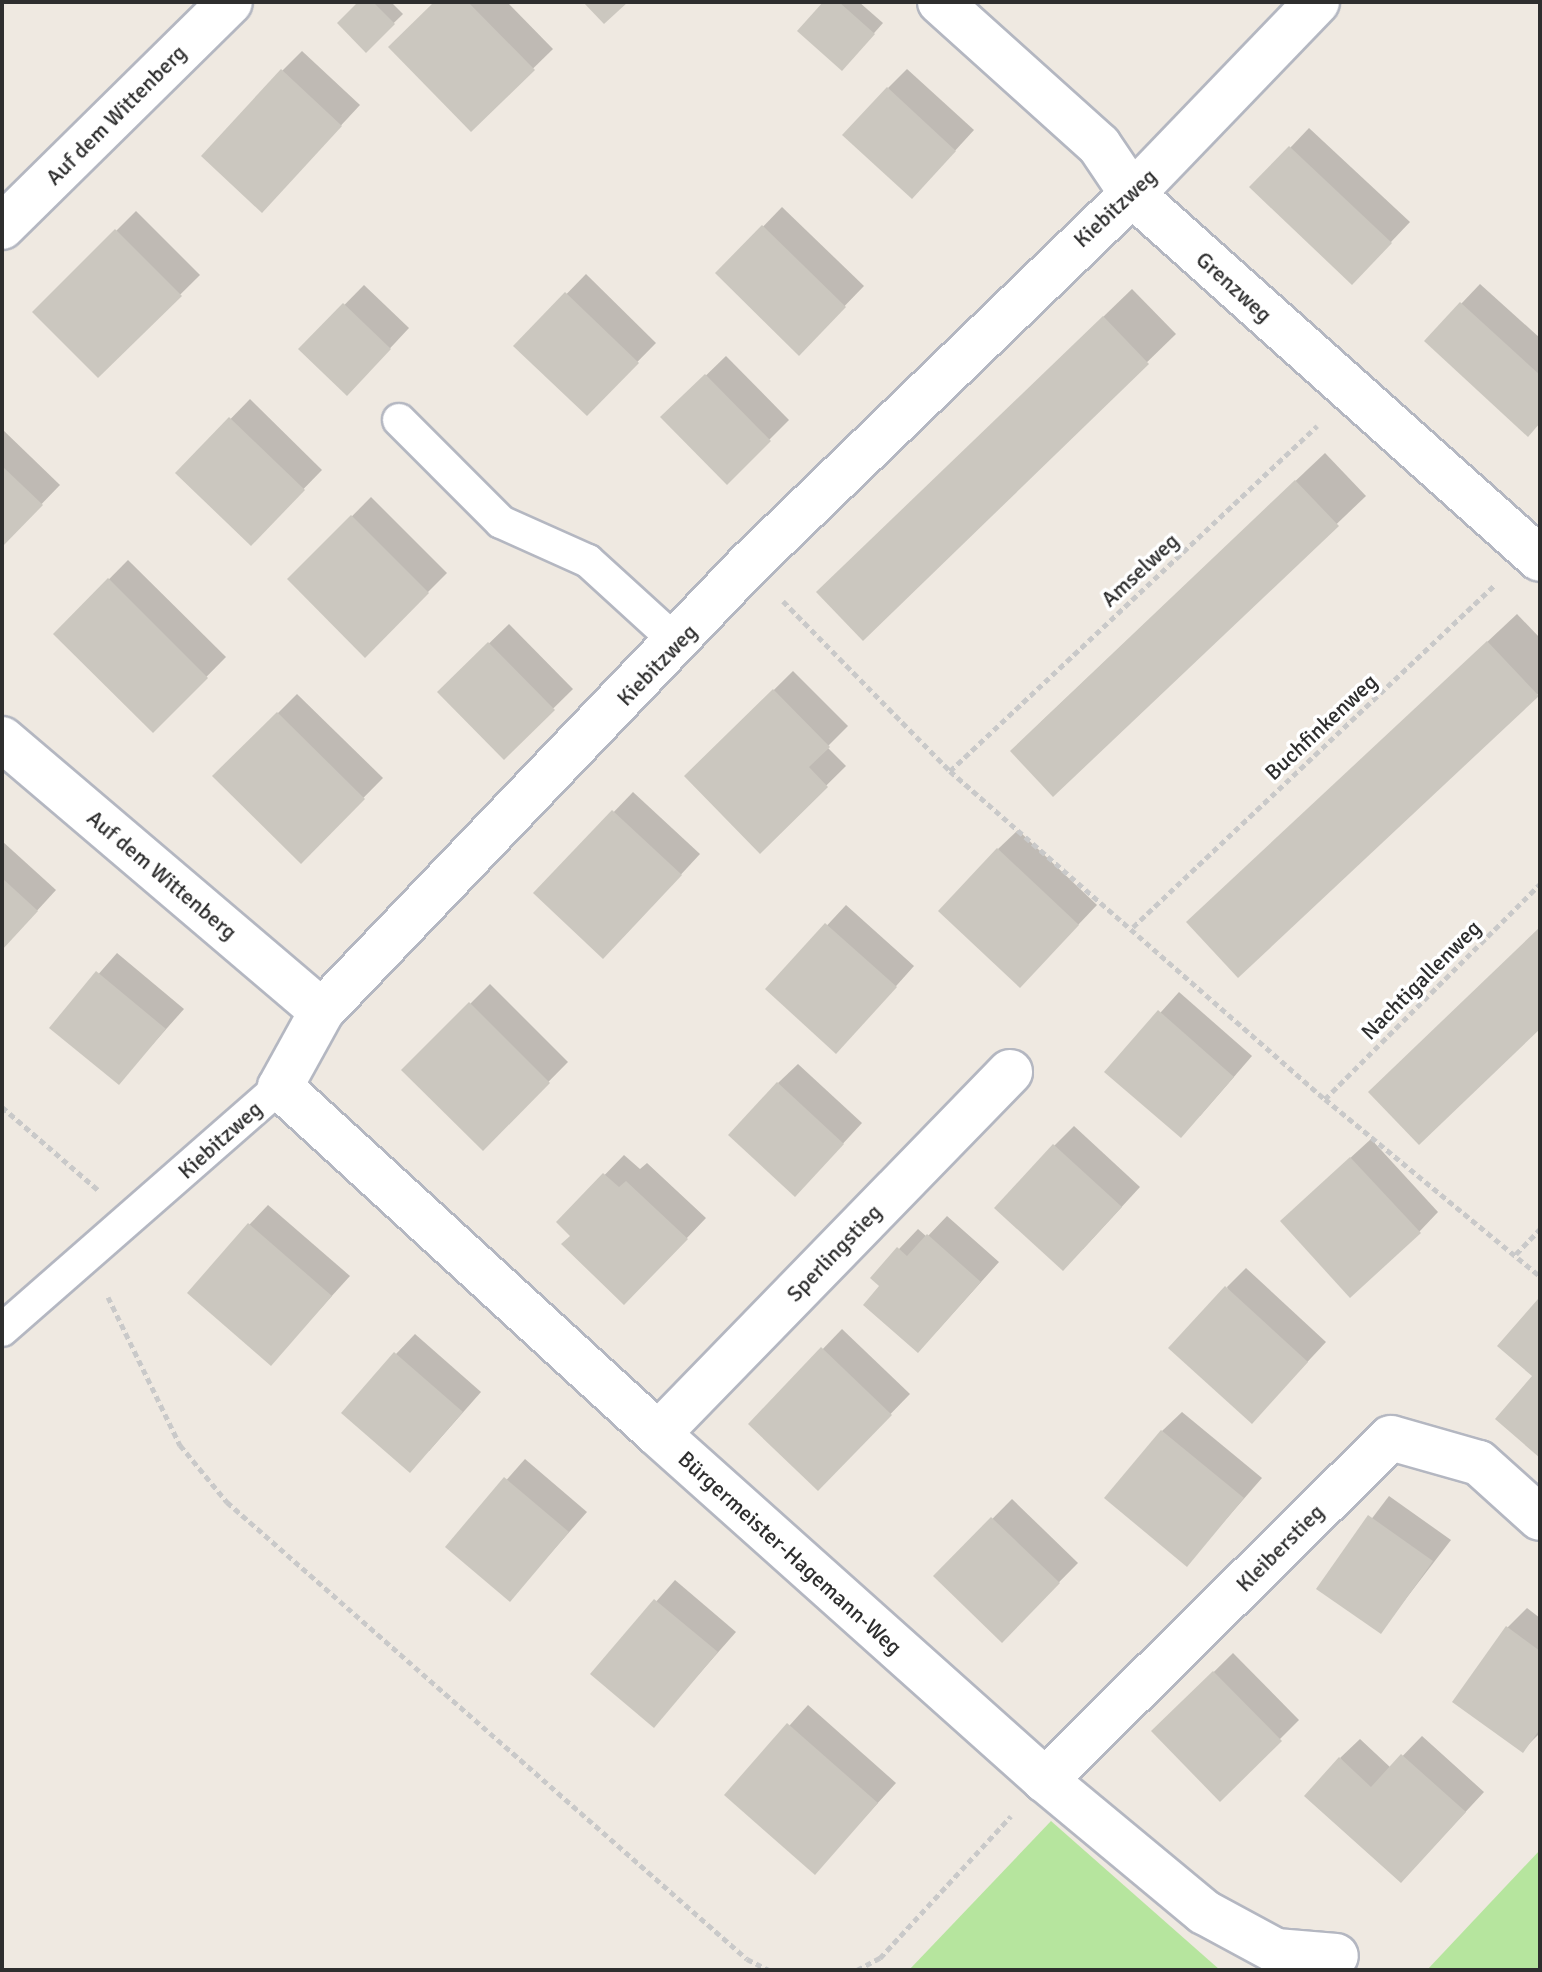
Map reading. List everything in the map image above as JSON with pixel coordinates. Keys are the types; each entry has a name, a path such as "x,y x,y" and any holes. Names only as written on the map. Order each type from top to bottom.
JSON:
{"street":[{"name":"Auf dem Wittenberg","path":"2,227 230,2"},
{"name":"Grenzweg","path":"940,2 1099,145 1132,194 1535,555"},
{"name":"Kiebitzweg","path":"280,1087 322,1011 679,644 748,565 1132,194 1317,2"},
{"name":"Auf dem Wittenberg","path":"2,739 322,1011"},
{"name":"Sperlingstieg","path":"658,1434 1010,1072"},
{"name":"Bürgermeister-Hagemann-Weg","path":"280,1087 658,1434 1045,1780 1204,1912 1276,1951 1336,1956"},
{"name":"Kleiberstieg","path":"1045,1780 1391,1438 1479,1463 1540,1518"}],"lane":[{"path":"399,420 501,522 588,561 679,644"},
{"name":"Kiebitzweg","path":"2,1330 133,1219 280,1087"}],"path":[{"name":"Amselweg","path":"950,771 1352,393"},
{"name":"Buchfinkenweg","path":"1133,927 1535,555"},
{"path":"748,565 950,771 1133,927 1325,1099 1540,1276"},
{"name":"Nachtigallenweg","path":"1325,1099 1540,884"},
{"path":"2,1107 133,1219"},
{"path":"1516,1254 1540,1229"},
{"path":"88,1257 180,1445 227,1502 747,1959 769,1970"},
{"path":"857,1970 880,1958 1045,1780"}],"green space":[{"path":"1051,1821 1220,1970 909,1970"},
{"path":"1540,1850 1540,1970 1427,1970"}],"building":[{"path":"358,2 373,2 395,24 366,53 337,23"},
{"path":"434,2 468,2 535,70 471,132 388,47"},
{"path":"583,2 628,2 604,24"},
{"path":"823,2 839,2 875,34 842,71 797,31"},
{"path":"281,69 342,126 262,213 201,156"},
{"path":"887,87 956,151 912,199 842,135"},
{"path":"1289,146 1392,243 1352,285 1249,187"},
{"path":"762,225 846,307 799,356 715,273"},
{"path":"115,229 182,296 98,378 32,312"},
{"path":"565,292 639,363 587,416 513,346"},
{"path":"1460,302 1540,375 1540,423 1528,437 1424,341"},
{"path":"343,303 391,349 347,396 298,349"},
{"path":"1103,316 1149,364 863,641 816,592"},
{"path":"705,374 771,441 727,485 660,417"},
{"path":"229,417 305,490 251,546 175,473"},
{"path":"2,466 43,505 2,547"},
{"path":"1295,480 1339,526 1053,797 1010,751"},
{"path":"351,515 429,593 365,658 287,579"},
{"path":"108,578 208,678 153,733 53,634"},
{"path":"1487,641 1539,696 1238,978 1186,922"},
{"path":"488,642 555,710 504,760 437,692"},
{"path":"773,689 830,747 809,767 828,787 760,854 684,776"},
{"path":"277,712 365,799 301,864 212,776"},
{"path":"612,810 682,875 603,959 533,893"},
{"path":"997,848 1079,925 1020,988 938,911"},
{"path":"2,878 38,911 2,950"},
{"path":"825,923 897,987 836,1054 765,989"},
{"path":"1540,927 1540,1029 1419,1145 1368,1092"},
{"path":"96,971 166,1029 119,1085 49,1028"},
{"path":"469,1002 550,1083 483,1151 401,1070"},
{"path":"1158,1010 1234,1077 1181,1138 1104,1072"},
{"path":"777,1082 844,1144 795,1197 728,1135"},
{"path":"1053,1144 1122,1207 1063,1271 994,1208"},
{"path":"1350,1157 1421,1233 1350,1298 1280,1221"},
{"path":"603,1173 619,1187 626,1181 688,1239 624,1305 561,1244 570,1236 556,1222"},
{"path":"248,1223 332,1296 271,1366 187,1293"},
{"path":"927,1234 981,1282 918,1353 863,1305 879,1286 870,1278 897,1247 907,1256"},
{"path":"1225,1286 1308,1362 1252,1424 1168,1348"},
{"path":"1538,1299 1540,1458 1495,1419 1532,1376 1497,1346"},
{"path":"821,1347 892,1415 818,1491 748,1424"},
{"path":"394,1352 463,1412 410,1473 341,1413"},
{"path":"1161,1430 1244,1498 1187,1567 1104,1498"},
{"path":"504,1477 569,1532 510,1602 445,1547"},
{"path":"1368,1515 1433,1561 1381,1634 1316,1589"},
{"path":"991,1517 1060,1583 1002,1643 933,1576"},
{"path":"654,1599 718,1652 654,1728 590,1674"},
{"path":"1506,1626 1540,1651 1540,1729 1523,1753 1452,1702"},
{"path":"1213,1671 1282,1741 1220,1802 1151,1731"},
{"path":"787,1723 878,1803 815,1875 724,1795"},
{"path":"1401,1754 1466,1812 1401,1883 1304,1796 1339,1757 1371,1787"}]}
